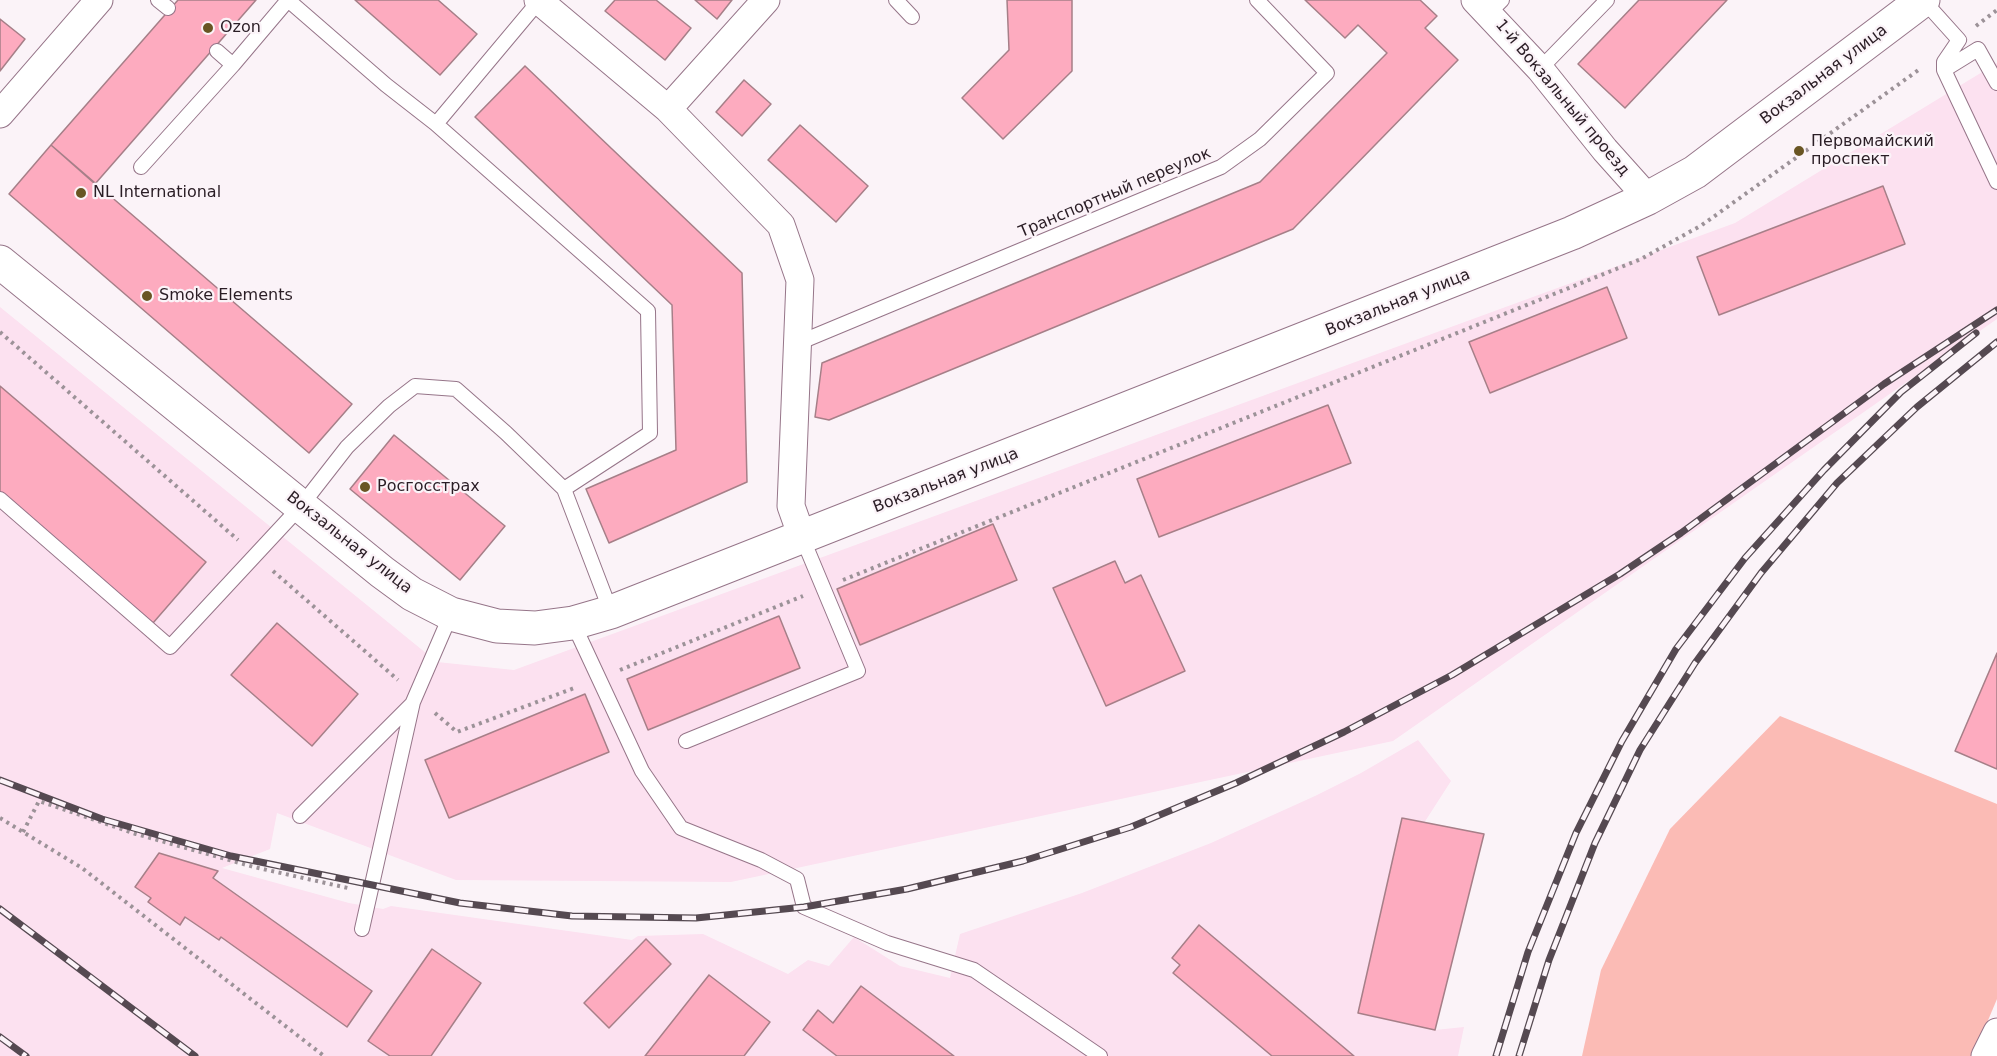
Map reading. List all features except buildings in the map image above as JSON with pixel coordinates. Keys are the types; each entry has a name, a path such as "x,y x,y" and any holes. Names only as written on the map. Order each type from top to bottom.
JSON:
{"main road":[{"name":"Вокзальная улица","path":"0,262 412,594 451,614 497,626 535,628 573,623 611,612 1572,233 1648,198 1695,172 1923,0"}],"street":[{"path":"0,114 99,0"},
{"path":"668,109 766,0"},
{"path":"538,1 668,109 781,225 800,280 791,506 802,537"},
{"name":"1-й Вокзальный проезд","path":"1489,4 1605,150 1648,198"},
{"path":"1985,1056 1997,1032"}],"lane":[{"path":"141,167 288,0 386,86 436,124 648,311 650,433 564,489"},
{"path":"896,0 912,17"},
{"name":"Транспортный переулок","path":"798,344 1221,167 1260,139 1327,73 1257,0"},
{"path":"1540,69 1607,0"},
{"path":"1923,0 1959,40 1944,62 1944,70 1997,182"},
{"path":"436,124 538,1"},
{"path":"1944,70 1978,49 1997,83"},
{"path":"217,51 233,65"},
{"path":"0,499 170,647 301,506 347,447 389,406 415,386 456,389 564,489 611,612"},
{"path":"686,741 858,671 802,537"},
{"path":"362,929 415,699 451,614"},
{"path":"573,623 642,771 681,828 761,860 797,879 804,907 887,943 974,970 1101,1056"},
{"path":"300,816 415,699"}],"path":[{"path":"0,332 255,555 415,699 457,732 599,678 1641,259 1702,225 1959,40"},
{"path":"23,832 39,801 136,834 254,867 369,892"},
{"path":"0,818 82,868 324,1056"}],"shaded area":[{"path":"1997,63 1997,319 1393,741 731,882 456,880 277,813 270,849 222,868 349,903 383,909 391,906 632,940 638,936 703,934 788,974 808,960 829,966 854,937 900,966 950,978 960,934 1082,893 1211,843 1315,796 1418,740 1451,781 1424,823 1484,834 1435,1030 1464,1027 1458,1056 0,1056 0,307 437,662 514,670 1735,223"},
{"path":"1780,716 1997,804 1997,999 1973,1056 1582,1056 1601,970 1670,829"}],"railway":[{"path":"0,780 102,819 231,856 460,903 572,916 696,918 804,907 907,889 1023,861 1131,827 1236,783 1344,732 1452,675 1620,574 1681,533 1884,384 1997,310"},
{"path":"1496,1056 1528,952 1576,833 1622,741 1676,649 1745,558 1824,470 1901,392 1976,333"},
{"path":"1519,1056 1549,960 1595,843 1640,750 1695,663 1761,573 1837,483 1917,407 1997,342"},
{"path":"0,909 195,1056"},
{"path":"0,1037 26,1056"}],"place":[{"name":"Ozon","path":"208,28"},
{"name":"Первомайский проспект","path":"1799,151"},
{"name":"NL International","path":"81,193"},
{"name":"Smoke Elements","path":"147,296"},
{"name":"Росгосстрах","path":"365,487"}]}
